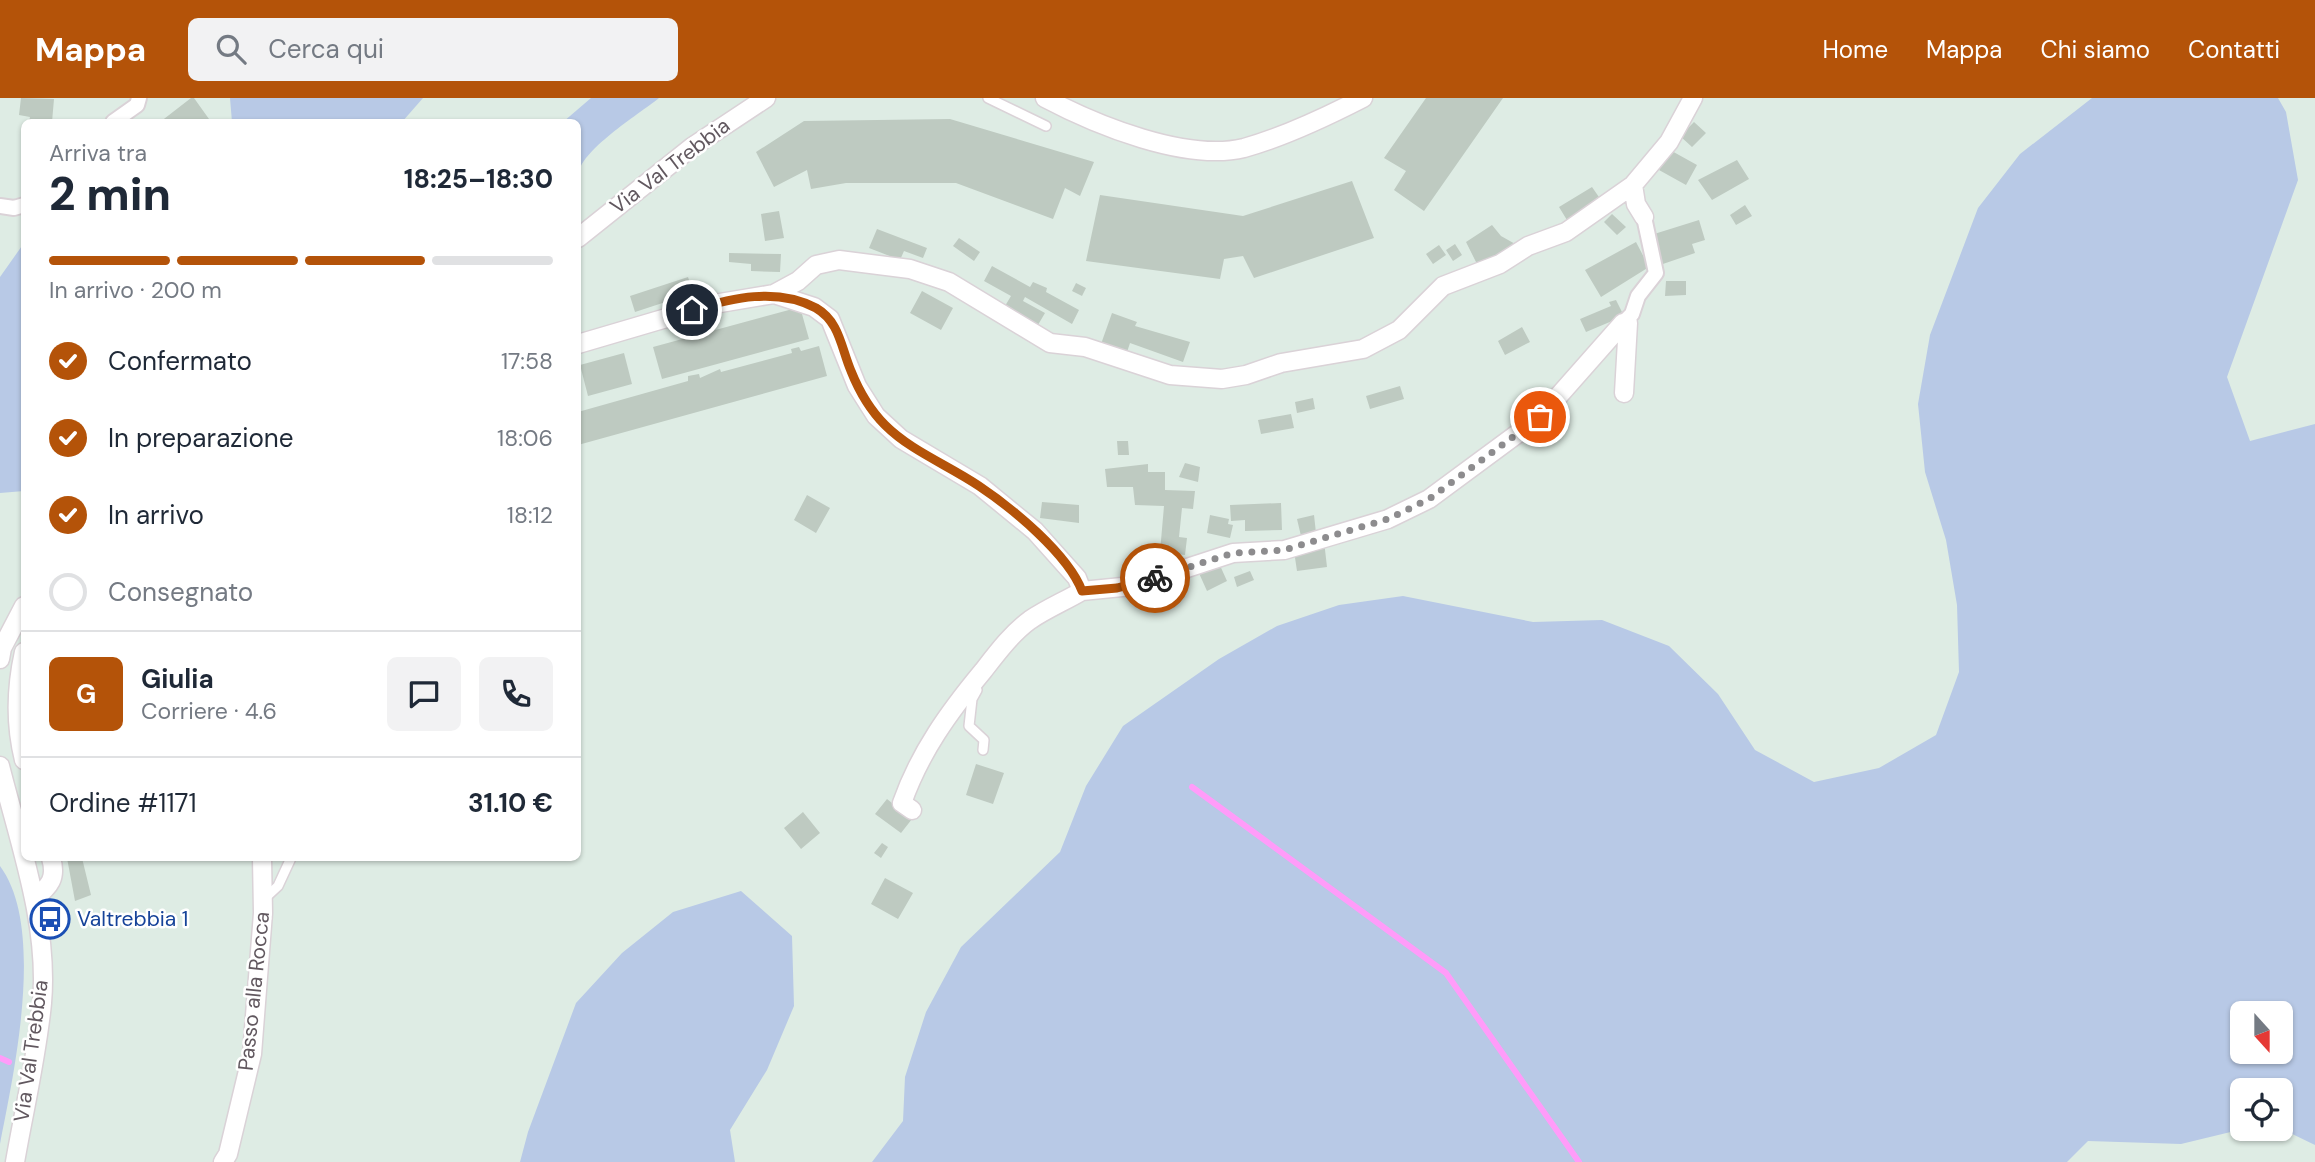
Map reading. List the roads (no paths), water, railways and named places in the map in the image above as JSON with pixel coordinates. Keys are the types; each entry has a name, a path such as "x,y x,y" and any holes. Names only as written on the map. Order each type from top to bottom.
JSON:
{"street":[{"path":"117,119 137,104 139,98"},
{"name":"Via Val Trebbia","path":"581,236 692,148 766,98"},
{"path":"1045,98 1121,132 1204,152 1243,148 1333,114 1363,98"},
{"path":"581,343 714,304 774,294 798,281 816,265 829,262 910,269 949,282 1051,343 1085,347 1170,375 1222,379 1246,375 1281,363 1363,349 1381,340 1426,306 1443,286 1500,264 1528,246 1566,232 1633,185 1669,142 1693,98"},
{"path":"912,810 902,803 922,754 948,713 985,668 1030,621 1082,591 1132,586 1233,553 1284,550 1388,519 1429,499 1540,417 1623,323 1656,273 1644,217 1636,204 1633,185"},
{"path":"0,206 21,206"},
{"path":"774,294 814,307 830,319 857,386 881,421 901,439 980,486 1035,531 1077,578 1082,591"},
{"path":"1623,323 1628,323 1629,329 1624,393"},
{"path":"0,659 7,638 21,612"},
{"path":"21,666 18,679 18,735 21,748"},
{"name":"Via Val Trebbia","path":"0,766 21,848"},
{"name":"Via Val Trebbia","path":"15,1162 42,1002 42,958 34,899 24,861"},
{"path":"34,899 51,885 55,871 52,861"},
{"name":"Passo alla Rocca","path":"223,1162 228,1154 252,1054 263,900 262,861"}],"lane":[{"path":"988,98 1046,126"},
{"path":"983,750 984,740 969,726 972,699 987,676 985,668"},
{"path":"263,900 278,886 290,861"}],"waterway":[{"path":"1192,787 1446,973 1579,1162"},
{"path":"0,1058 9,1062"}],"place":[{"name":"Valtrebbia 1","path":"50,919"}]}
